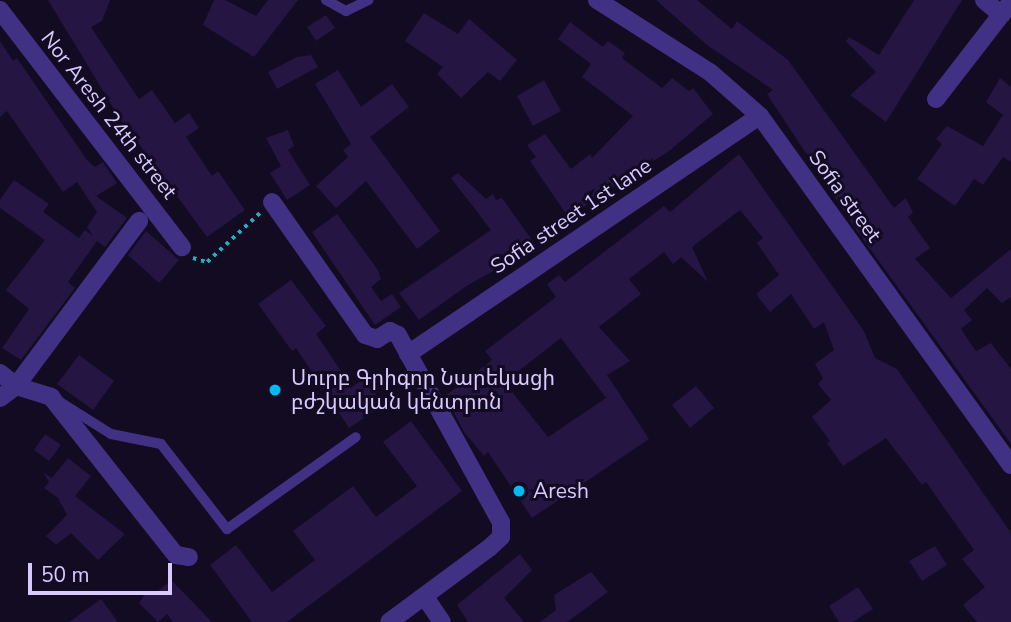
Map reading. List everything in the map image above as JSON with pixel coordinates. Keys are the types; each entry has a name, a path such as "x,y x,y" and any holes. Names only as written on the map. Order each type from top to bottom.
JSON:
{"street":[{"name":"Sofia street","path":"597,0 711,73 760,116 1011,465"},
{"path":"936,99 1006,8 984,0"},
{"name":"Nor Aresh 24th street","path":"0,10 182,247"},
{"name":"Sofia street 1st lane","path":"408,354 760,116"},
{"path":"272,202 365,335 377,339 394,333 501,522 501,537 389,622"},
{"path":"0,398 16,386 139,221"},
{"path":"0,373 16,386 51,397 176,555 189,557"},
{"path":"425,597 442,622"}],"lane":[{"path":"326,0 346,11 369,0"},
{"path":"51,397 111,434 161,444 227,529 356,437"}],"path":[{"path":"182,247 196,261 207,262 272,202"}],"building":[{"path":"48,0 110,0 102,21 91,27 139,99 152,90 175,123 189,113 199,128 186,137 212,176 218,171 245,210 207,237 117,114"},
{"path":"214,0 225,0 256,16 268,0 298,0 254,57 203,25"},
{"path":"656,0 697,0 732,29 737,21 788,60 894,208 906,198 913,213 908,217 930,248 915,259 951,298 1011,249 1011,297 1002,303 987,288 964,310 972,320 961,329 976,351 991,343 1011,369 1011,444 855,228 767,94 773,90 707,45"},
{"path":"914,0 962,0 886,122 850,95 876,72 846,41 849,37 879,55"},
{"path":"424,13 458,34 469,19 517,60 500,81 488,72 461,98 437,74 443,67 405,41"},
{"path":"326,15 335,28 316,41 307,27"},
{"path":"570,22 603,47 608,41 625,53 622,58 662,88 672,78 689,91 693,88 713,114 669,151 568,217 530,161 536,157 527,145 545,134 571,169 590,154 592,158 633,116 582,77 591,64 558,39"},
{"path":"0,41 13,61 17,58 87,160 95,167 103,162 117,183 96,196 127,218 105,247 97,241 68,282 75,288 21,360 2,348 29,309 6,290 45,240 0,208 0,200 14,180 49,204 43,212 79,238 85,230 93,236 87,227 97,212 77,182 63,192 7,111 0,117"},
{"path":"311,55 318,67 277,89 268,72 297,57"},
{"path":"338,70 361,107 392,84 409,107 370,137 440,231 417,249 366,181 336,208 316,186 348,157 343,150 351,144 315,84"},
{"path":"1000,78 1011,87 1011,162 1003,157 983,185 974,179 955,206 917,179 942,144 936,139 947,126 983,146 1003,115 986,102"},
{"path":"544,80 561,111 533,126 517,96"},
{"path":"288,130 294,146 288,150 310,185 287,200 270,173 281,166 266,138"},
{"path":"739,154 864,331 875,358 897,369 1011,533 1011,622 977,622 963,605 985,587 962,559 974,550 926,482 922,485 886,438 843,466 827,443 830,441 812,417 831,400 818,384 823,378 815,364 834,350 824,322 814,329 791,294 770,312 756,294 779,275 757,243 763,238 740,210 692,247 708,282 681,257 673,264 664,252 629,279 641,294 599,327 630,361 607,375 649,439 532,518 488,452 484,456 464,432 445,396 492,360 485,351 556,297 547,284 559,275 565,282 664,206 670,212","holes":["561,338 606,398 548,437 504,382"]},
{"path":"458,173 486,199 493,194 496,200 502,198 537,247 515,263 513,260 468,285 419,320 399,293 491,230 451,178"},
{"path":"337,214 378,270 381,279 371,287 381,301 392,294 401,307 375,325 312,232"},
{"path":"146,231 179,260 159,283 128,255"},
{"path":"291,280 326,326 316,334 352,387 365,378 383,405 349,428 296,348 292,351 258,304"},
{"path":"79,355 114,381 93,410 57,384"},
{"path":"696,386 714,408 690,428 672,405"},
{"path":"411,421 462,491 287,622 252,622 210,565 236,545 272,592 315,560 293,531 353,486 376,517 417,486 383,442"},
{"path":"45,434 61,445 49,461 34,450"},
{"path":"68,458 91,476 75,496 125,534 98,560 71,533 56,545 46,536 67,515 58,498 44,488 49,482 43,472 52,478"},
{"path":"935,546 947,565 922,581 909,561"},
{"path":"520,554 532,570 504,598 524,622 468,622 457,605"},
{"path":"591,572 608,592 567,622 540,622 556,610 554,595"},
{"path":"171,580 212,622 173,622 167,614 158,622 139,603 147,591 156,593"},
{"path":"858,587 873,609 853,622 839,622 829,606"},
{"path":"101,599 118,622 69,622"}],"place":[{"name":"Սուրբ Գրիգոր Նարեկացի բժշկական կենտրոն","path":"275,390"},
{"name":"Aresh","path":"519,491"}]}
